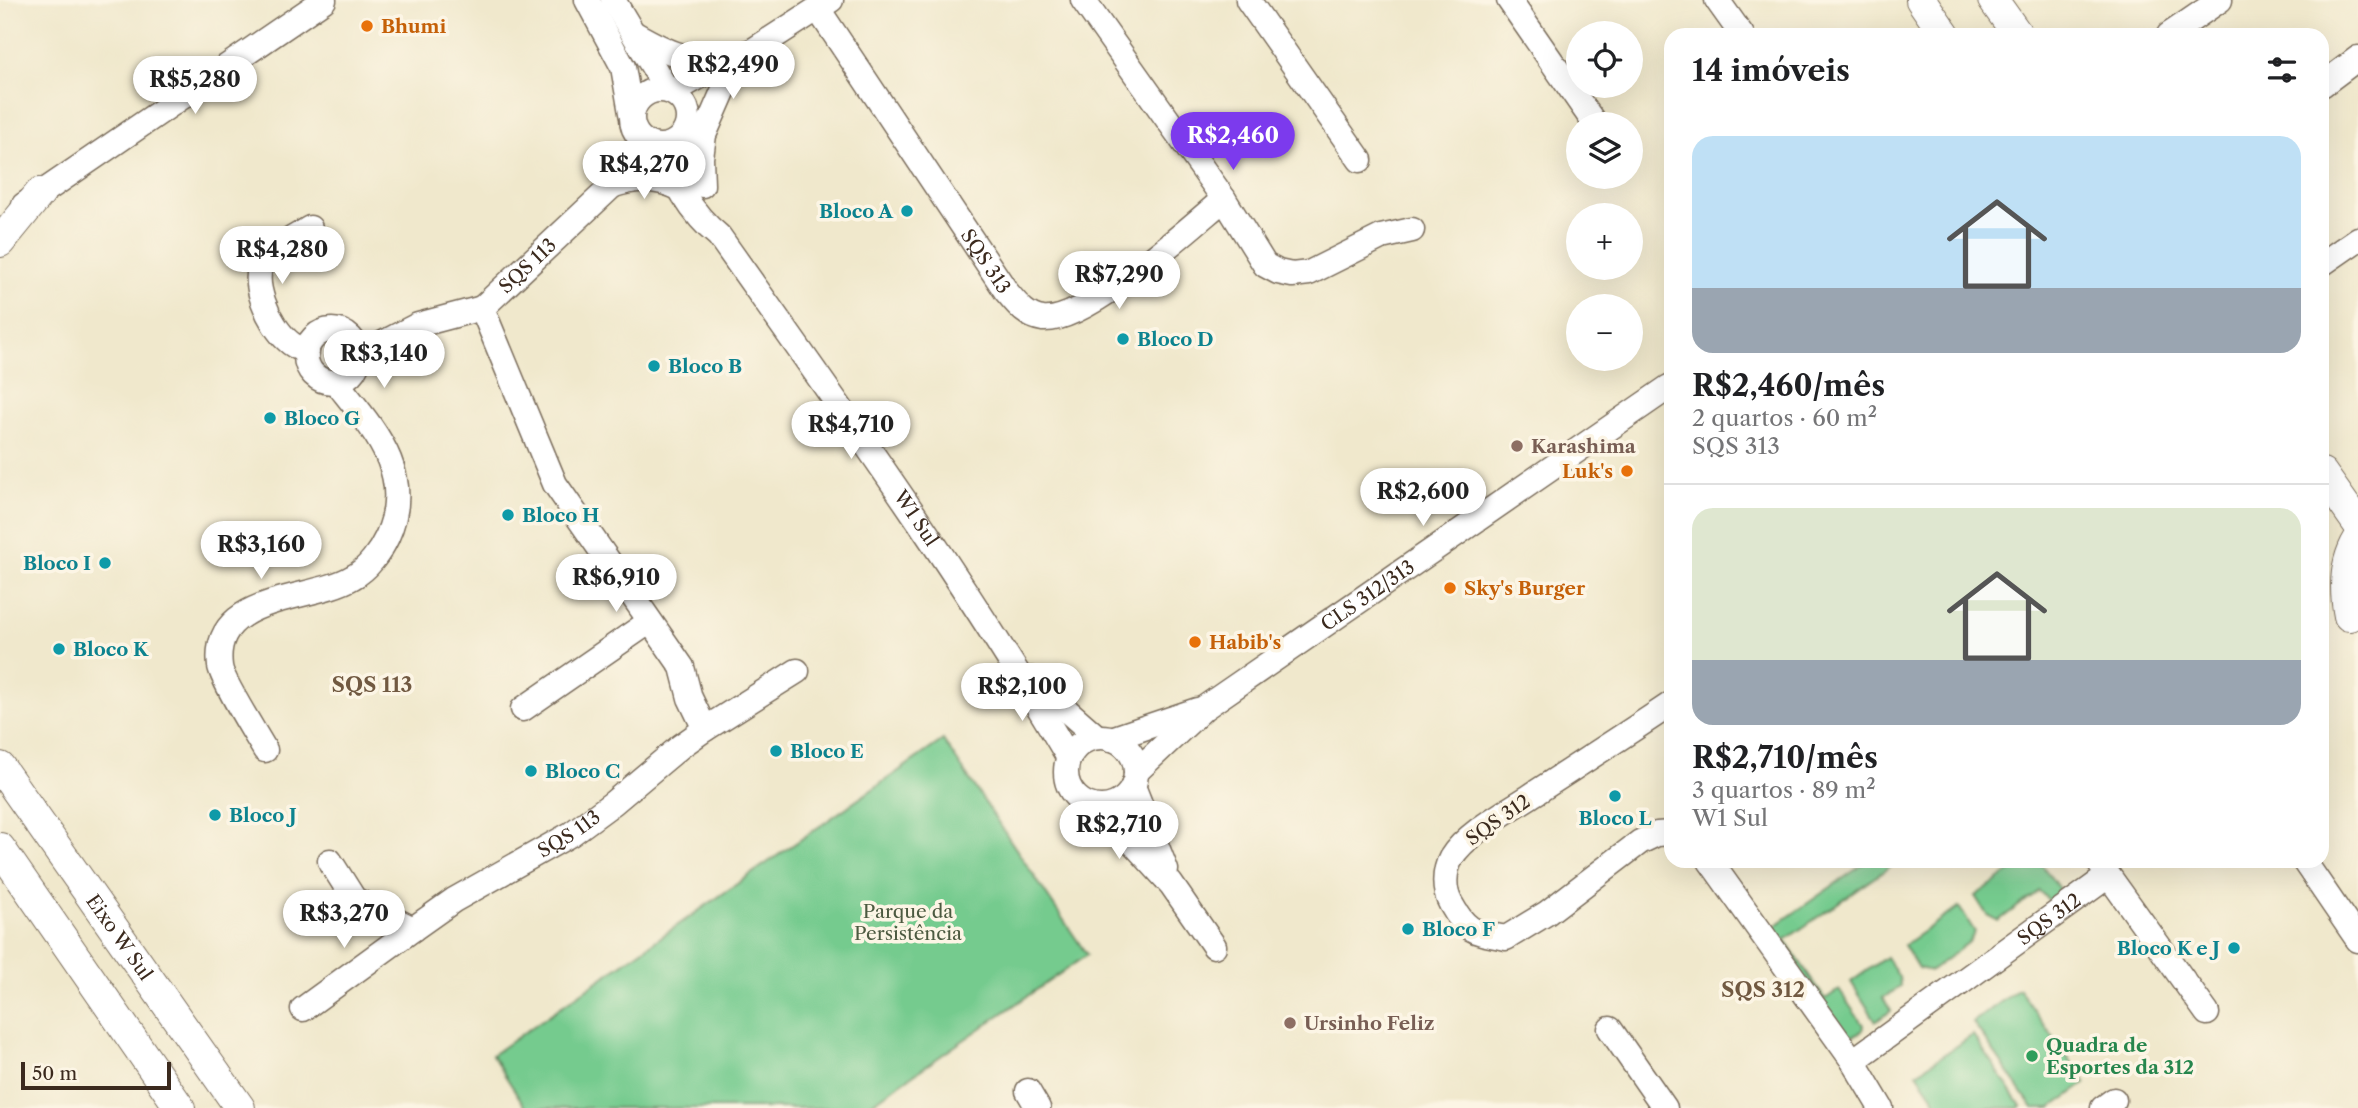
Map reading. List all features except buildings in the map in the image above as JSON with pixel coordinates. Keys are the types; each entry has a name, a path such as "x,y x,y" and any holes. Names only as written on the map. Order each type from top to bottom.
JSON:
{"main road":[{"path":"1921,0 1940,28"},
{"path":"1993,0 2013,28"},
{"path":"0,209 36,197"},
{"path":"0,242 36,197"},
{"path":"2340,491 2358,524"},
{"path":"2353,622 2346,583 2351,553 2358,540"},
{"path":"2329,589 2353,622"},
{"name":"Eixo W Sul","path":"0,767 240,1108"},
{"path":"0,848 180,1108"}],"street":[{"path":"0,222 324,0"},
{"path":"587,0 612,42 623,67 632,120 639,138 670,136 684,102 669,91 613,0"},
{"path":"1083,0 1224,199 1265,265 1292,275 1308,273 1381,237 1412,230"},
{"path":"1248,0 1360,160"},
{"path":"1509,0 1587,112"},
{"path":"1717,0 1737,28"},
{"path":"2179,28 2220,0"},
{"name":"SQS 313","path":"669,91 738,59 825,5 1006,291 1024,311 1033,316 1057,318 1071,314 1088,304 1134,274 1224,199"},
{"path":"606,190 642,178 690,186 701,158 704,135 738,59 695,59 666,52 635,34"},
{"path":"2329,80 2358,58"},
{"name":"SQS 313","path":"670,136 738,59"},
{"path":"632,120 638,99 651,91 669,91"},
{"name":"SQS 113","path":"606,190 632,120"},
{"name":"SQS 113","path":"349,360 367,328 418,325 482,307 606,190 670,136"},
{"name":"W1 Sul","path":"670,136 690,186 715,218 719,236 870,450 1015,665 1069,758"},
{"path":"265,750 219,667 222,640 235,621 256,607 317,591 354,577 380,552 394,521 397,487 389,456 368,423 349,360 328,381 314,374 307,360 307,352 289,343 279,332 260,296 259,272 265,258 310,228"},
{"path":"2329,259 2358,239"},
{"name":"SQS 113","path":"303,1009 454,900 571,834 705,729 690,698 682,667 555,484 482,307"},
{"name":"SQS 113","path":"307,352 311,340 322,332 334,330 349,360"},
{"name":"CLS 312/313","path":"1135,779 1204,708 1664,384"},
{"path":"523,709 649,622"},
{"name":"W1 Sul","path":"1015,665 1104,738"},
{"path":"705,729 797,671"},
{"name":"CLS 312/313","path":"1104,738 1204,708"},
{"name":"SQS 312","path":"1664,709 1490,822 1459,848 1450,859 1445,878 1448,899 1459,919 1474,932 1506,938 1547,913 1640,842 1664,834"},
{"path":"1135,779 1126,797 1114,805 1101,808 1087,805 1076,797 1068,785 1066,772 1069,758 1085,741 1104,738 1124,746 1133,757 1135,779 1171,884"},
{"path":"1101,808 1171,884 1214,946"},
{"path":"330,861 355,899 412,929"},
{"path":"1715,868 1853,1060 1881,1108"},
{"name":"SQS 312","path":"1853,1060 2103,868 2207,1013"},
{"path":"2309,868 2358,940"},
{"path":"1610,1030 1665,1108"}],"green space":[{"name":"Parque da Persistência","path":"943,740 1087,955 865,1108 526,1108 492,1055"},
{"path":"1858,868 1888,868 1785,940 1825,999 1839,990 1863,1025 1862,1031 1851,1037 1841,1031 1768,931"},
{"path":"2015,868 2044,868 2065,897 2052,903 2039,891 1998,921 1987,915 1975,896"},
{"path":"1959,907 1975,932 1969,942 1931,971 1918,968 1904,945"},
{"path":"1886,957 1899,977 1900,987 1883,998 1891,1011 1876,1021 1851,982"},
{"name":"Quadra de Esportes da 312","path":"2019,989 2086,1083 2051,1108 2033,1108 1973,1022"},
{"path":"1973,1035 2021,1106 2018,1108 1941,1108 1917,1073"}],"place":[{"name":"Bhumi","path":"367,26"},
{"name":"Bloco A","path":"907,211"},
{"name":"Bloco D","path":"1123,339"},
{"name":"Bloco B","path":"654,366"},
{"name":"Bloco G","path":"270,418"},
{"name":"Karashima","path":"1517,446"},
{"name":"Luk's","path":"1627,471"},
{"name":"Bloco H","path":"508,515"},
{"name":"Bloco I","path":"105,563"},
{"name":"Sky's Burger","path":"1450,588"},
{"name":"Habib's","path":"1195,642"},
{"name":"Bloco K","path":"59,649"},
{"name":"Bloco E","path":"776,751"},
{"name":"Bloco C","path":"531,771"},
{"name":"Bloco L","path":"1615,796"},
{"name":"Bloco J","path":"215,815"},
{"name":"Bloco F","path":"1408,929"},
{"name":"Bloco K e J","path":"2234,948"},
{"name":"Ursinho Feliz","path":"1290,1023"},
{"name":"Quadra de Esportes da 312","path":"2032,1056"}],"district":[{"name":"SQS 113","path":"372,684"},
{"name":"SQS 312","path":"1763,989"}]}
